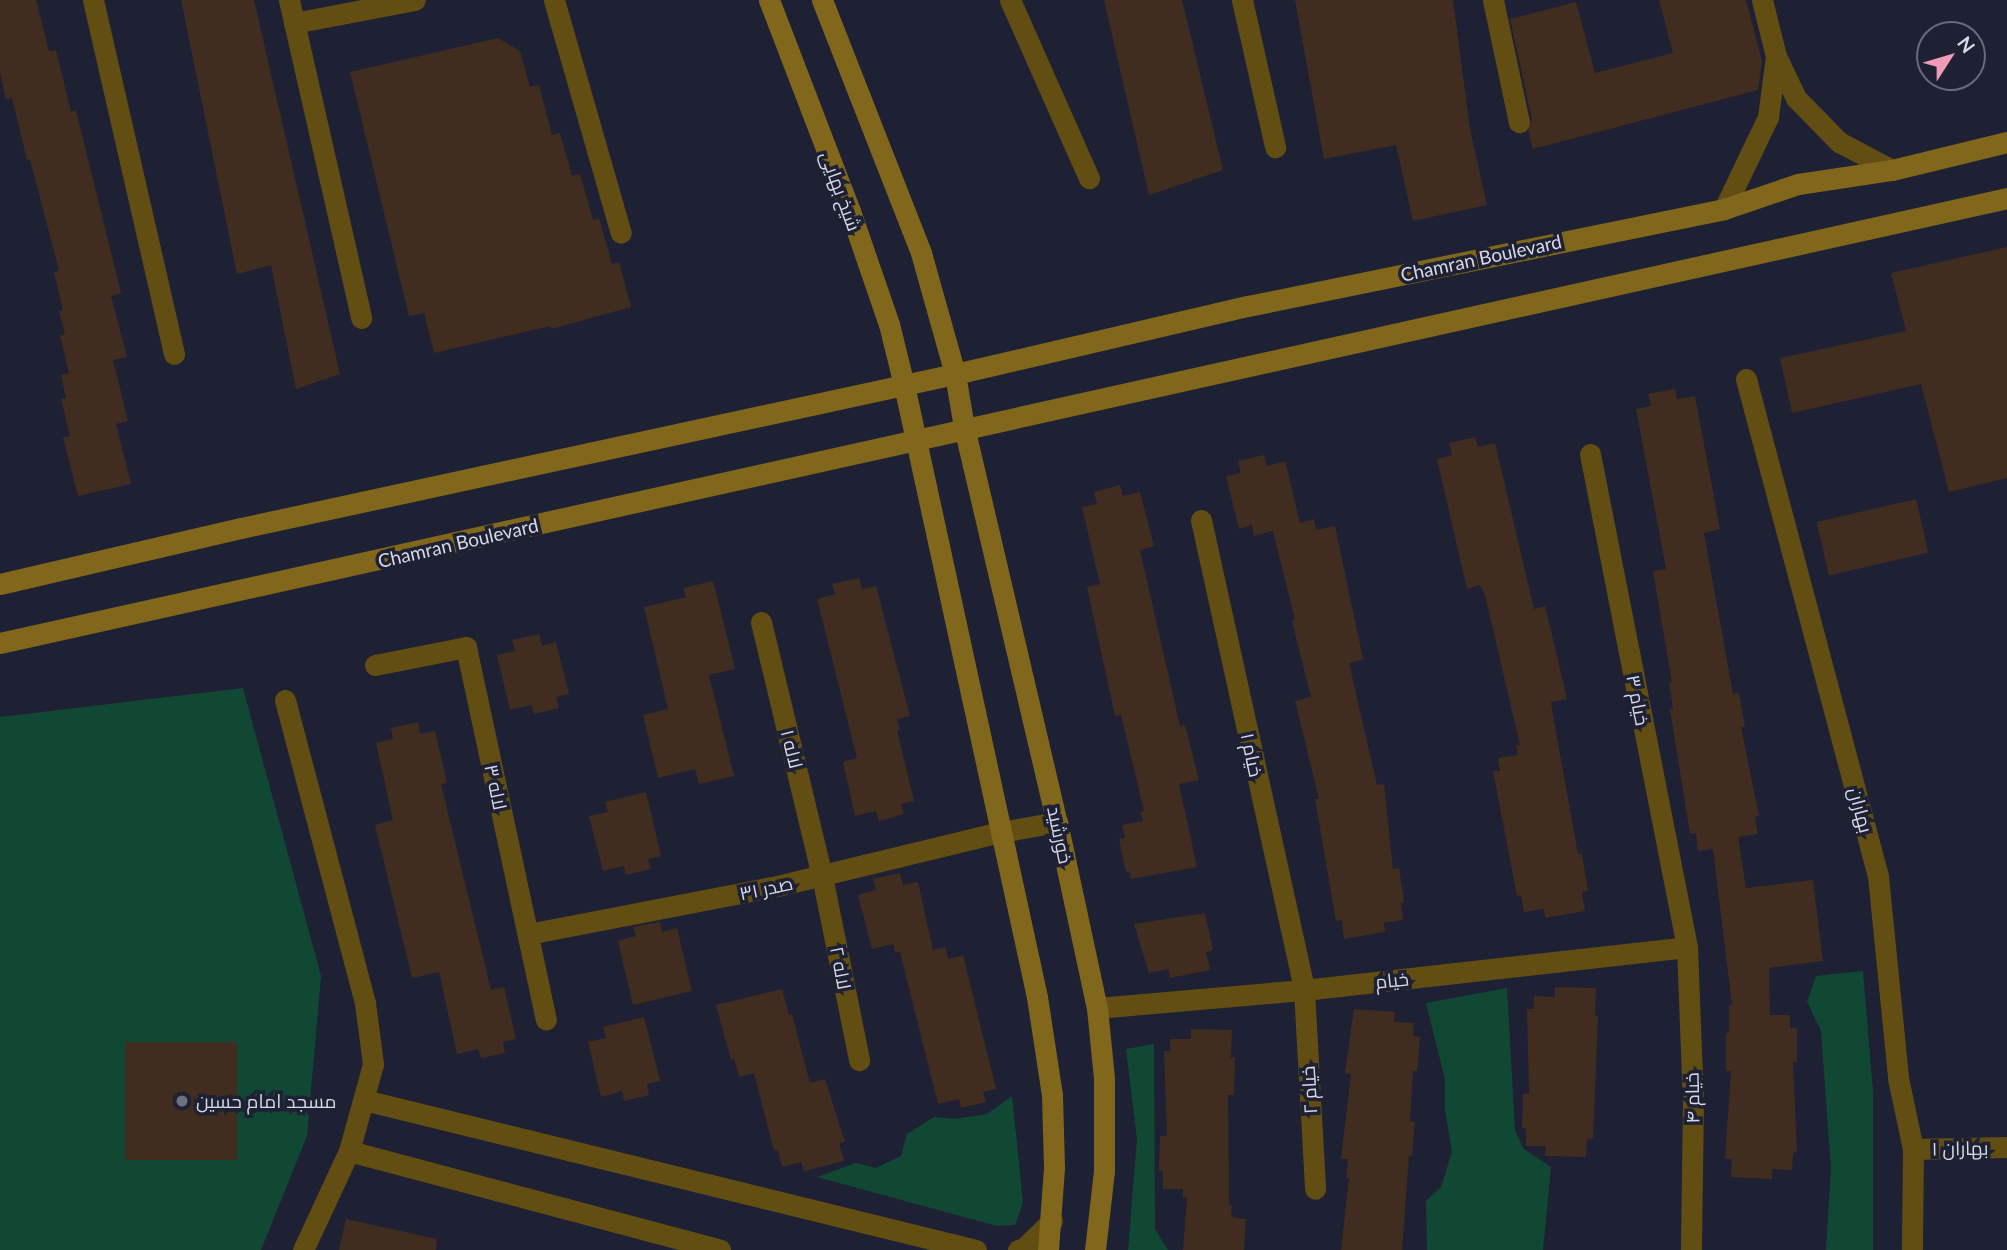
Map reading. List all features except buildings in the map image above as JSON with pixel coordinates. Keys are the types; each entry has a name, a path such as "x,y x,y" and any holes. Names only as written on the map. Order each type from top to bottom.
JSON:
{"main road":[{"name":"شیخ بهایی","path":"769,0 850,211 889,324 915,440"},
{"path":"822,0 921,253 955,374"},
{"name":"Chamran Boulevard","path":"904,384 1248,306 1724,209 1798,184 1892,170 2007,142"},
{"path":"964,427 2007,198"},
{"name":"خورشید","path":"955,374 964,427 1058,822 1097,1008 1104,1078 1104,1171 1095,1250"},
{"path":"0,583 904,384"},
{"name":"Chamran Boulevard","path":"0,643 964,427"},
{"path":"915,440 1037,996 1052,1094 1052,1221 1048,1250"}],"street":[{"path":"93,0 174,354"},
{"path":"289,0 361,318"},
{"path":"293,23 415,0"},
{"path":"554,0 621,233"},
{"path":"1010,0 1089,178"},
{"path":"1242,0 1275,147"},
{"path":"1493,0 1519,122"},
{"path":"1762,0 1776,56 1796,99 1839,142 1892,170"},
{"path":"1724,209 1768,117 1776,56"},
{"name":"بهاران","path":"1746,380 1878,876 1898,1078 1913,1149 1912,1250"},
{"name":"خیام ۳","path":"1590,454 1687,947"},
{"name":"خیام ۱","path":"1201,520 1304,990"},
{"name":"لاله ۱","path":"761,622 822,876"},
{"name":"لاله ۳","path":"375,665 466,647 546,1019"},
{"path":"285,700 365,1003 373,1064 349,1151 303,1250"},
{"name":"صدر ۳۱","path":"528,934 822,876 1001,832 1058,822"},
{"name":"لاله ۲","path":"822,876 859,1060"},
{"name":"خیام","path":"1097,1008 1304,990 1687,947"},
{"name":"خیام ۴","path":"1687,947 1693,1101 1691,1250"},
{"name":"خیام ۲","path":"1304,990 1315,1189"},
{"path":"364,1100 976,1250"},
{"name":"بهاران ۱","path":"1913,1149 2007,1147"},
{"path":"349,1151 720,1250"},
{"path":"1018,1250 1024,1248 1052,1221"}],"green space":[{"path":"243,688 321,976 307,1136 261,1250 0,1250 0,717"},
{"path":"1863,971 1873,1092 1873,1250 1826,1250 1831,1168 1821,1031 1807,1002 1816,976"},
{"path":"1507,988 1515,1131 1524,1149 1551,1167 1543,1250 1427,1250 1426,1201 1441,1187 1452,1152 1445,1110 1445,1079 1426,1003"},
{"path":"1154,1044 1155,1229 1168,1250 1128,1250 1137,1139 1126,1049"},
{"path":"1012,1096 1023,1202 1015,1225 997,1226 817,1177 856,1163 876,1168 901,1156 907,1134 934,1117 955,1119 987,1114"}],"place":[{"name":"مسجد امام‌ حسین","path":"182,1101"}]}
